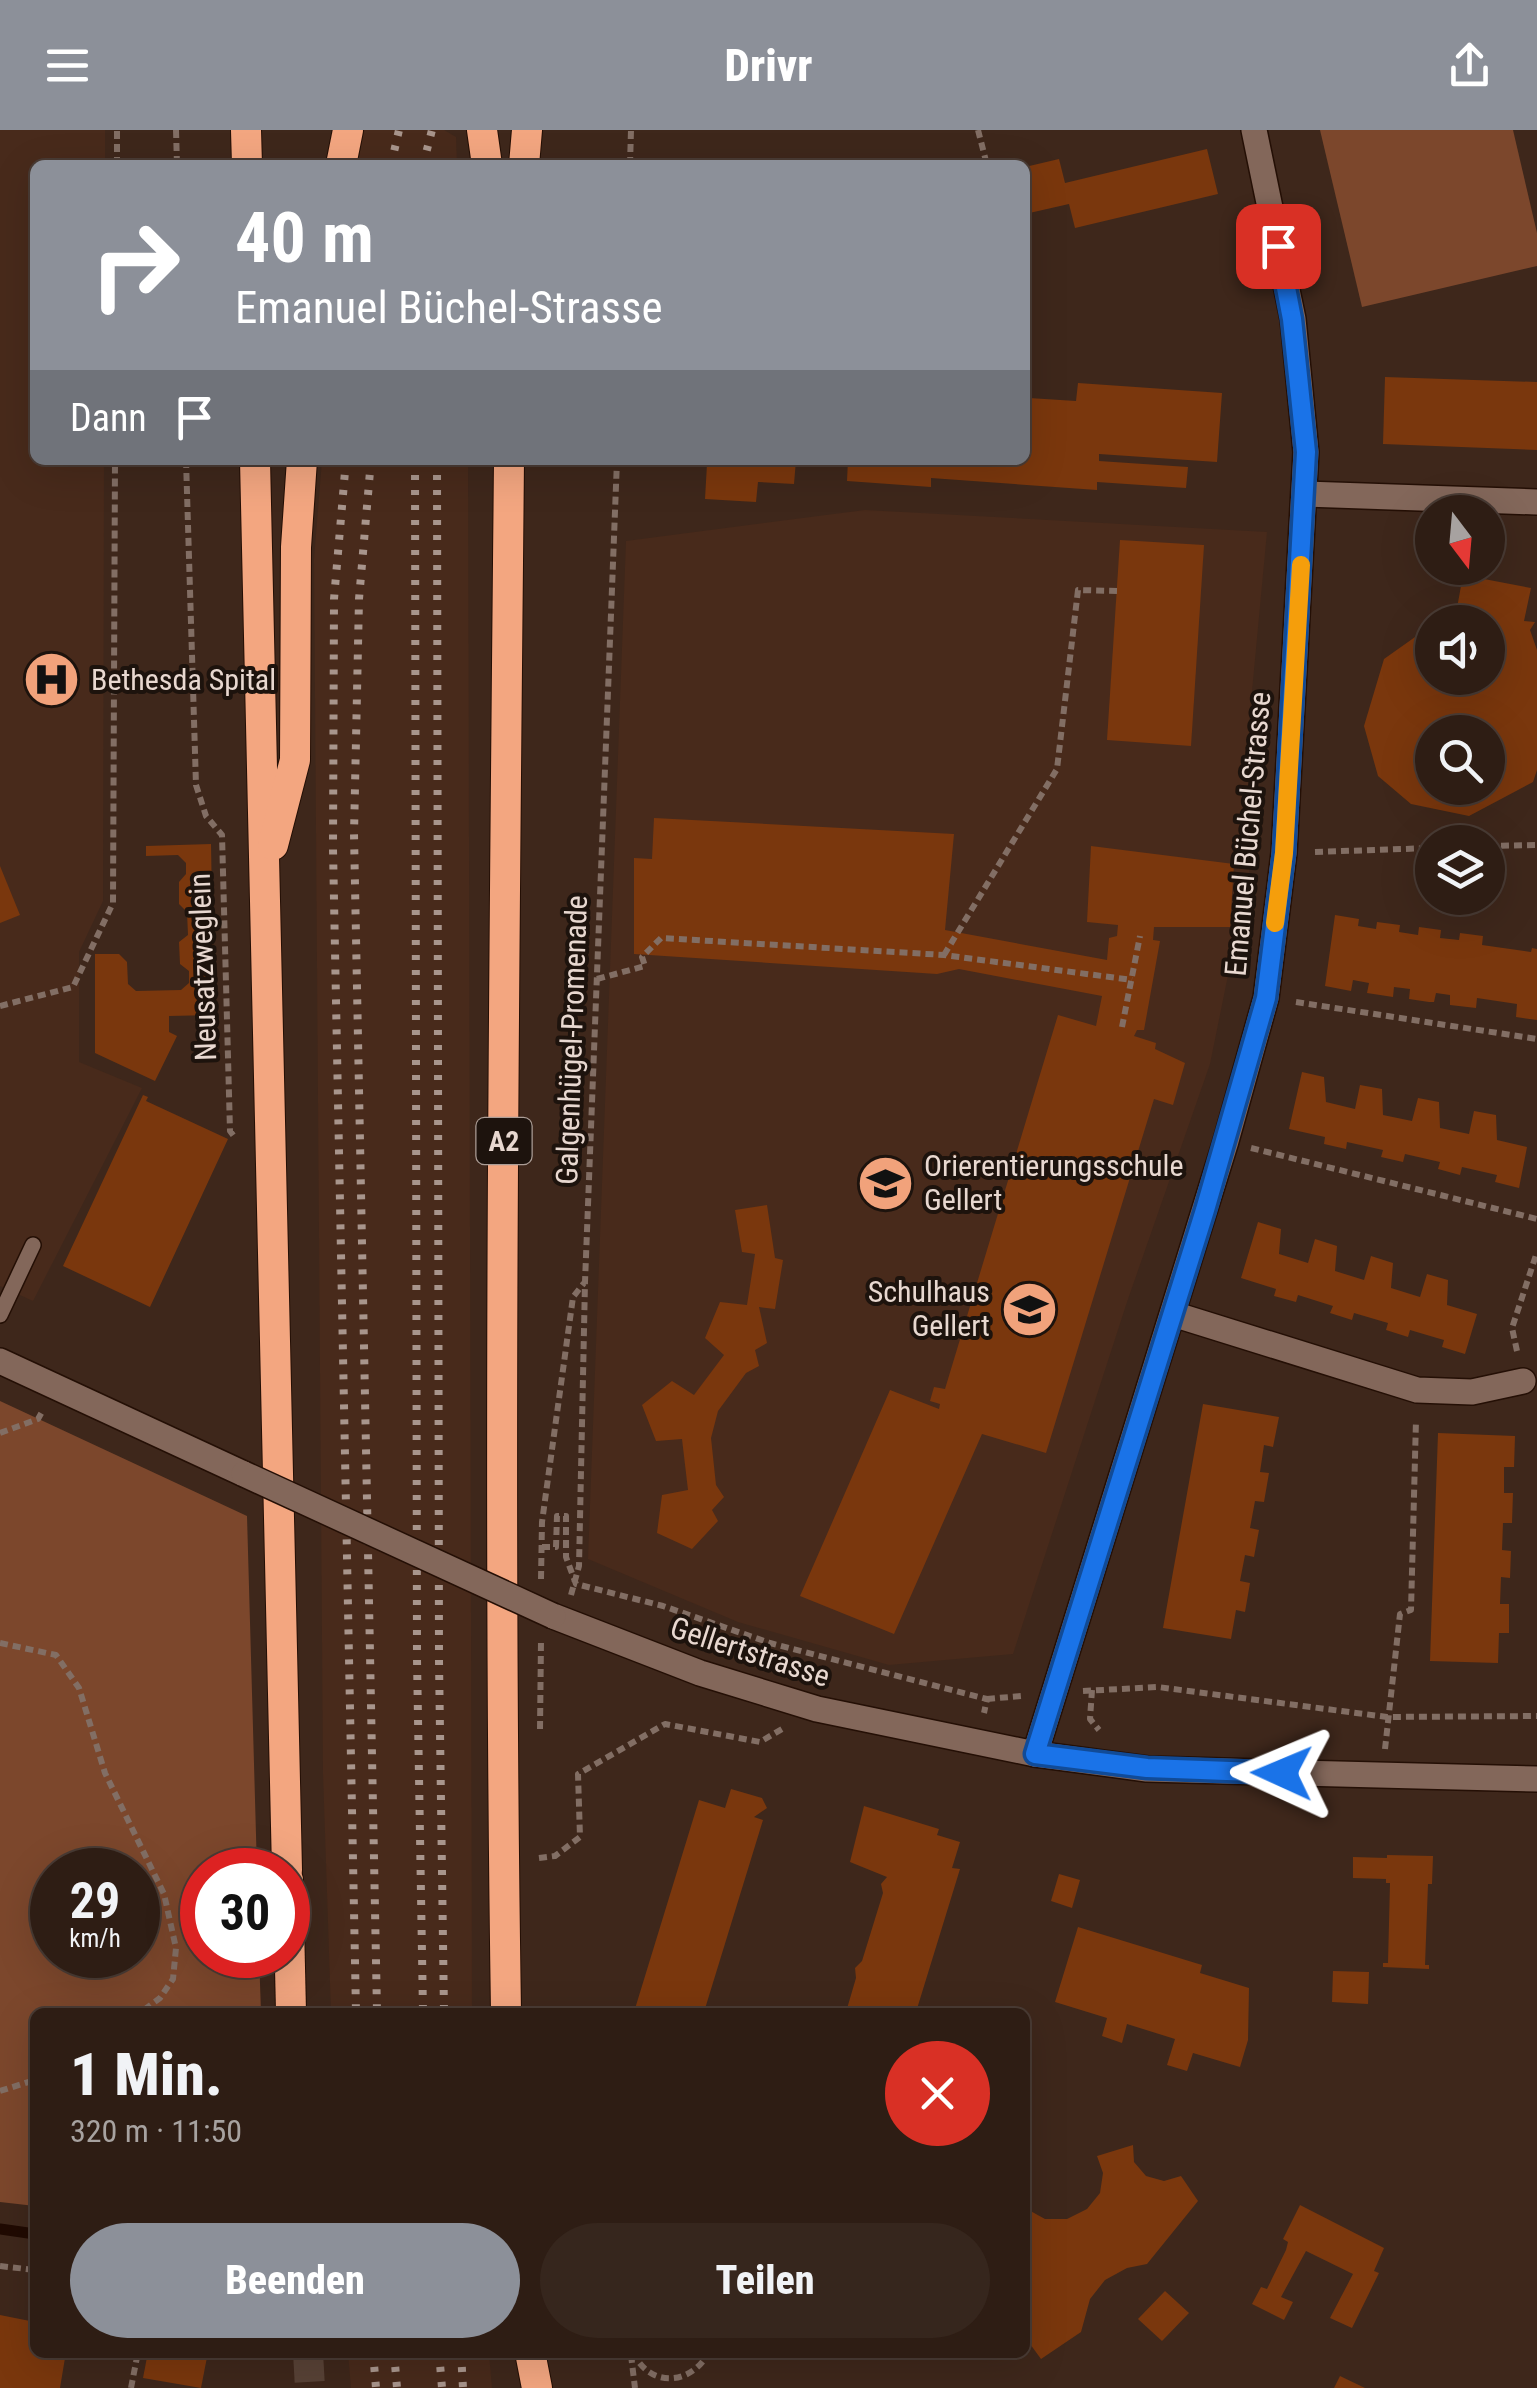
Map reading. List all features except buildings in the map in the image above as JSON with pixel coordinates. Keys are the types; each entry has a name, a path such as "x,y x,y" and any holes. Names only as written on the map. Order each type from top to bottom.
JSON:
{"highway":[{"path":"246,130 247,160"},
{"path":"342,160 348,130"},
{"path":"482,130 486,160"},
{"path":"524,160 527,130"},
{"path":"255,465 286,1848"},
{"path":"264,882 294,760 296,547 302,465"},
{"name":"A2","path":"506,2008 503,1822 509,465"},
{"path":"289,1978 290,2008"},
{"path":"526,2358 526,2388"},
{"path":"528,2358 537,2388"}],"street":[{"name":"Emanuel Büchel-Strasse","path":"1035,1754 1226,1141 1266,998 1284,853 1306,452 1292,319 1254,130"},
{"path":"1305,494 1537,502"},
{"path":"1173,1314 1417,1390 1472,1392 1522,1381"},
{"name":"Gellertstrasse","path":"0,1361 558,1618 700,1672 816,1709 1035,1754 1147,1768 1537,1779"}],"lane":[{"path":"0,1315 33,1245"}],"path":[{"path":"117,130 117,160"},
{"path":"176,130 177,160"},
{"path":"630,160 631,130"},
{"path":"978,130 986,160"},
{"path":"0,1006 74,987 113,903 115,465"},
{"name":"Neusatzweglein","path":"186,465 196,785 206,816 222,835 230,1131 242,1149"},
{"name":"Galgenhügel-Promenade","path":"558,1618 576,1584 579,1566 618,465"},
{"path":"944,955 1057,769 1078,590 1117,592"},
{"path":"1505,845 1537,844"},
{"path":"1284,853 1415,849"},
{"path":"1122,1027 1140,936"},
{"path":"597,978 645,966 642,957 661,938 944,955 1132,980"},
{"path":"1266,998 1537,1039"},
{"path":"1226,1141 1537,1219"},
{"path":"1522,1381 1512,1328 1537,1252"},
{"path":"0,1434 38,1419 59,1389"},
{"path":"1384,1775 1386,1717 1400,1614 1411,1610 1417,1390"},
{"path":"542,1547 556,1547 556,1516 566,1516 566,1557 576,1584"},
{"path":"0,1643 56,1655 79,1688 104,1773 164,1894 176,1948 173,1979 160,1998 146,2008"},
{"path":"987,1699 1158,1688 1386,1717 1537,1716"},
{"path":"1092,1690 1090,1718 1103,1736"},
{"path":"539,1858 556,1856 580,1837 578,1774 665,1724 760,1742 816,1709"},
{"path":"0,2091 30,2082"},
{"path":"0,2266 30,2269"},
{"path":"131,2388 137,2358"},
{"path":"632,2358 635,2388"},
{"path":"636,2358 646,2373 673,2382 689,2376 706,2358"}],"shaded area":[{"name":"Bethesda Spital","path":"0,130 105,130 105,160 30,160 30,465 104,465 103,901 79,952 79,1062 142,1088 33,1301 0,1286"},
{"path":"363,130 444,130 456,137 457,160 359,160"},
{"path":"1320,130 1513,130 1537,233 1537,266 1362,307"},
{"path":"322,465 468,465 472,2008 331,2008 323,1773 314,559"},
{"name":"Orierentierungsschule Gellert","path":"865,510 1267,532 1249,723 1252,857 1210,1064 1127,1302 1013,1654 889,1665 738,1622 588,1559 626,541"},
{"path":"0,1401 247,1516 256,1848 180,1848 180,1978 260,1978 261,2008 30,2008 30,2205 0,2202"},
{"path":"348,2358 489,2358 492,2388 351,2388"}],"waterway":[{"path":"0,2229 30,2233"}],"tunnel":[{"path":"308,2358 310,2388"}],"railway":[{"path":"392,160 399,130"},
{"path":"424,160 432,130"},
{"path":"346,465 334,599 333,849 356,2008"},
{"path":"371,465 359,599 354,834 377,2008"},
{"path":"415,465 417,1659 423,2008"},
{"path":"437,465 439,1661 444,2008"},
{"path":"374,2358 376,2388"},
{"path":"394,2358 397,2388"},
{"path":"440,2358 442,2388"},
{"path":"461,2358 463,2388"}],"slow traffic":[{"path":"1275,923 1284,853 1301,565"}],"place":[{"name":"Bethesda Spital","path":"52,680"},
{"name":"Orierentierungsschule Gellert","path":"885,1183"},
{"name":"Schulhaus Gellert","path":"1029,1309"}],"route":[{"path":"1278,246 1292,319 1306,452 1284,853 1266,998 1205,1210 1035,1754 1119,1766 1282,1773"}]}
